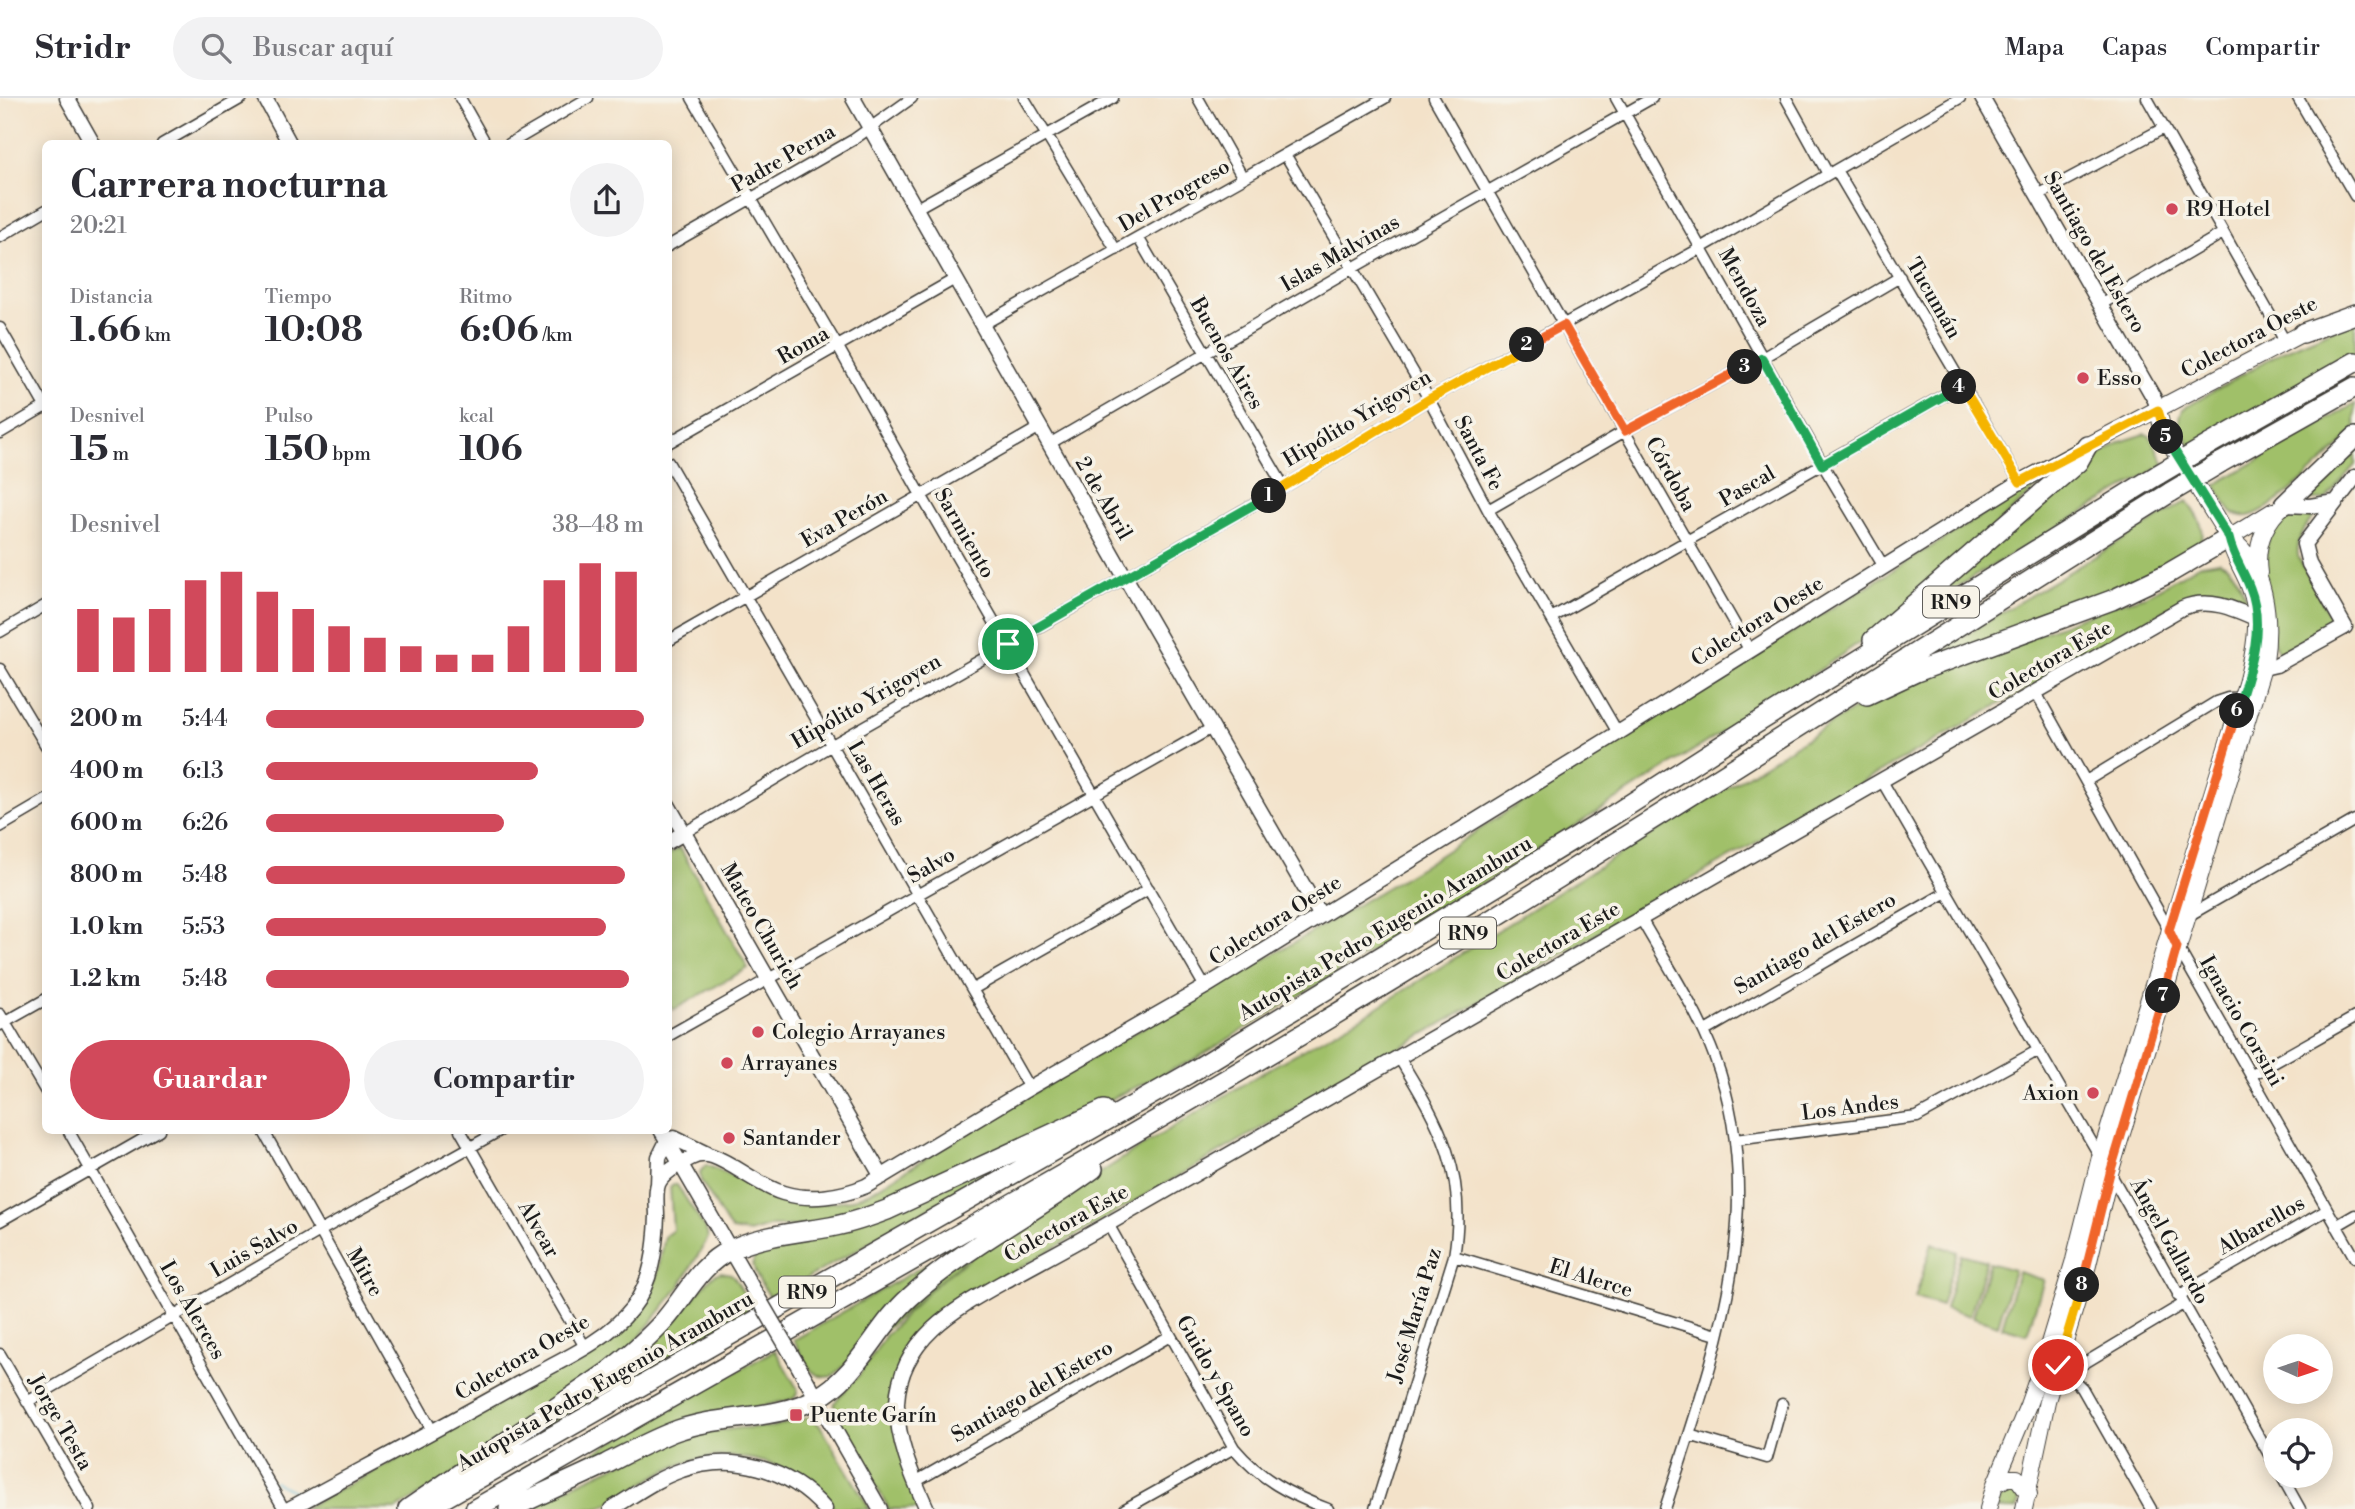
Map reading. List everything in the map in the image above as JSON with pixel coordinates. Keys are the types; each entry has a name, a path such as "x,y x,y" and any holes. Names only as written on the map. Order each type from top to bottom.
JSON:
{"highway":[{"path":"2303,333 2355,314"},
{"name":"Autopista Pedro Eugenio Aramburu","path":"425,1509 1188,1074 1540,860 2159,474 2355,362"},
{"name":"RN9","path":"475,1509 1167,1114 1381,987 1767,748 1941,635 2171,492 2355,387"},
{"path":"2284,505 2355,437"},
{"path":"1744,731 1870,643 2078,462 2087,446"},
{"path":"1767,748 1876,690 1916,672 2144,586 2229,538"},
{"path":"408,1509 608,1372 666,1319 693,1280 729,1251 768,1236 826,1228 858,1221 887,1210 1071,1124 1188,1074"},
{"path":"509,1509 679,1430 723,1419 767,1414 801,1406 828,1392 849,1371 887,1321 932,1277 1086,1175 1167,1114"}],"main road":[{"name":"Colectora Oeste","path":"2087,446 2303,333"},
{"name":"Santiago del Estero","path":"2158,410 2163,432 2229,538"},
{"path":"2229,538 2284,505"},
{"path":"2027,1502 2047,1401 2063,1369 2110,1173 2187,916 2257,666 2266,599 2257,558 2262,534 2284,505"},
{"path":"2229,538 2242,546 2261,582"},
{"path":"2229,538 2233,554 2250,587 2262,622"},
{"path":"1988,1509 2044,1360 2074,1260 2100,1157 2169,930 2241,698 2257,666"},
{"path":"1996,1484 2008,1478 2017,1478 2027,1502"}],"street":[{"path":"67,98 91,140"},
{"path":"169,140 242,98"},
{"path":"265,98 288,140"},
{"path":"460,98 484,140"},
{"path":"516,140 589,98"},
{"name":"Sarmiento","path":"692,98 1205,987"},
{"name":"2 de Abril","path":"853,98 1321,916"},
{"name":"Padre Perna","path":"672,244 853,140 912,98"},
{"path":"1024,98 1116,250"},
{"path":"915,209 1113,98"},
{"path":"1198,98 1243,178"},
{"name":"Córdoba","path":"1434,98 1749,651"},
{"name":"Mendoza","path":"1616,98 1822,465 1884,567"},
{"name":"Islas Malvinas","path":"1049,444 1652,98"},
{"name":"Tucumán","path":"1786,98 1900,277 2020,482"},
{"name":"Hipólito Yrigoyen","path":"672,840 1284,487 1429,399 1701,248 1960,98"},
{"name":"Santiago del Estero","path":"1982,98 2155,400 2158,410"},
{"path":"2147,98 2286,342"},
{"path":"2298,98 2355,196"},
{"name":"Del Progreso","path":"982,325 1139,239 1377,100"},
{"path":"2038,195 2164,128"},
{"name":"Santa Fe","path":"1285,154 1429,399 1488,510 1618,733"},
{"path":"0,237 42,212"},
{"path":"2100,305 2223,233"},
{"name":"Buenos Aires","path":"1139,239 1284,487"},
{"path":"1488,510 1625,431 1762,358 1900,277"},
{"name":"Roma","path":"672,441 955,279"},
{"name":"Colectora Oeste","path":"2303,333 2355,303"},
{"path":"0,328 42,402"},
{"name":"Pascal","path":"1551,618 1962,385"},
{"path":"0,433 42,409"},
{"name":"Eva Perón","path":"672,639 1040,427"},
{"name":"Colectora Oeste","path":"290,1508 433,1432 611,1330 634,1305 652,1262 656,1235 659,1157 664,1136 712,1156 783,1193 821,1197 851,1192 882,1177 1029,1088 1205,987 2020,482 2087,446"},
{"name":"Las Heras","path":"672,469 1029,1088"},
{"path":"2257,666 2285,661 2350,624 2309,564 2304,544 2355,478"},
{"path":"2284,505 2310,506 2335,502"},
{"name":"Colectora Este","path":"927,1509 903,1445 897,1401 907,1361 930,1330 955,1309 2182,608 2195,603 2215,603 2262,622"},
{"path":"0,632 42,608"},
{"path":"0,670 42,739"},
{"name":"Ignacio Corsini","path":"2036,693 2355,1258"},
{"path":"2086,781 2216,702 2241,698"},
{"name":"Salvo","path":"672,1034 1212,728"},
{"name":"Ángel Gallardo","path":"1882,781 2110,1173 2263,1444"},
{"path":"0,827 42,802"},
{"name":"Mateo Churich","path":"672,812 882,1177"},
{"path":"2169,930 2187,916 2355,820"},
{"path":"973,989 1149,889"},
{"name":"Santiago del Estero","path":"1704,1031 1947,892"},
{"path":"1640,917 1704,1031 1724,1086 1735,1140 1739,1223 1727,1299 1665,1509"},
{"path":"42,1001 2,1020 42,1085"},
{"path":"2252,1075 2355,1017"},
{"name":"Los Andes","path":"1735,1140 1917,1117 2037,1051"},
{"name":"José María Paz","path":"1375,1509 1454,1256 1458,1215 1453,1166 1431,1112 1398,1056"},
{"name":"Los Alerces","path":"70,1134 290,1508"},
{"path":"0,1221 152,1134"},
{"name":"Mitre","path":"265,1134 433,1432"},
{"name":"Alvear","path":"462,1134 585,1347"},
{"name":"Luis Salvo","path":"27,1402 320,1231 494,1134"},
{"path":"664,1136 880,1509"},
{"path":"658,1185 667,1174 697,1155 712,1156"},
{"name":"Albarellos","path":"2063,1369 2327,1209"},
{"path":"2336,1226 2355,1215"},
{"name":"Guido y Spano","path":"1108,1224 1234,1448 1247,1464 1278,1488 1328,1509"},
{"name":"El Alerce","path":"1454,1256 1717,1335"},
{"name":"Santiago del Estero","path":"915,1482 1170,1336"},
{"name":"Jorge Testa","path":"0,1354 90,1509"},
{"path":"2063,1369 2082,1388 2151,1509"},
{"path":"1689,1435 1767,1458 1782,1404"},
{"path":"1125,1509 1234,1448"},
{"path":"611,1509 681,1470 725,1463 747,1464 780,1475 806,1491 825,1509"},
{"path":"2288,1488 2300,1509"}],"green space":[{"path":"2355,320 2355,352 2192,447 2180,424 2183,409 2283,351"},
{"path":"2355,404 2355,431 2304,480 2260,512 2246,516 2232,513 2215,485"},
{"path":"2145,434 2150,436 2165,464 1919,609 2082,468 2120,442"},
{"path":"2355,445 2355,465 2325,500 2298,500"},
{"path":"2059,468 1886,624 1821,669 1531,854 1197,1058 868,1214 803,1226 772,1226 749,1233 732,1230 701,1181 700,1172 706,1165 776,1195 825,1203 851,1200 870,1192 1128,1036 1302,938 1426,864 1616,741"},
{"path":"2187,501 2202,528 2199,546 2140,582 1922,664 1976,628"},
{"path":"2317,511 2300,537 2298,556 2331,619 2327,630 2283,654 2274,644 2263,576 2269,532 2287,512"},
{"path":"2219,561 2230,568 2240,583 2247,601 2241,607 2216,599 2201,598 2176,604 1655,900 935,1317 909,1345 895,1381 920,1509 889,1509 835,1412 834,1403 860,1374 886,1335 935,1284 980,1251 1134,1151 1265,1071 1372,1011 1569,885 1853,710 1882,694 2118,603 2145,596 2201,564"},
{"path":"680,848 748,968 673,1010 672,1008 672,852"},
{"path":"1029,1151 771,1299 757,1276 753,1265 756,1253"},
{"path":"677,1185 706,1230 708,1238 680,1286 625,1355 434,1487 396,1509 302,1509 441,1437 609,1338 642,1304 657,1277 665,1236 673,1230 670,1187"},
{"path":"1019,1211 834,1375 819,1376 808,1367 794,1340"},
{"path":"1932,1244 1957,1252 1941,1306 1915,1298"},
{"path":"1961,1254 1986,1261 1970,1316 1945,1308"},
{"path":"1989,1263 2014,1270 1998,1325 1973,1317"},
{"path":"721,1272 734,1277 752,1307 499,1454 682,1311 715,1274"},
{"path":"2018,1272 2044,1280 2027,1334 2002,1327"},
{"path":"775,1350 797,1388 793,1399 710,1418 517,1501 531,1488"},
{"path":"811,1417 821,1427 870,1509 835,1509 818,1491 777,1466 754,1459 731,1457 684,1463 596,1509 521,1509 650,1450 695,1434 772,1427"},
{"path":"2008,1487 2018,1496 2017,1509 1997,1509 2003,1489"}],"waterway":[{"path":"274,1481 301,1496"}],"place":[{"name":"R9 Hotel","path":"2172,209"},
{"name":"Esso","path":"2083,378"},
{"name":"Colegio Arrayanes","path":"758,1032"},
{"name":"Arrayanes","path":"727,1063"},
{"name":"Axion","path":"2093,1093"},
{"name":"Santander","path":"729,1138"},
{"name":"Puente Garín","path":"796,1415"}],"route":[{"path":"1008,644 1284,487 1429,399 1564,325 1625,431 1762,358 1822,465 1962,385 2020,482 2158,410 2163,432 2229,538 2233,554 2250,587 2255,603 2255,642 2246,684 2169,930 2177,947 2110,1173 2088,1265 2058,1365"}]}
